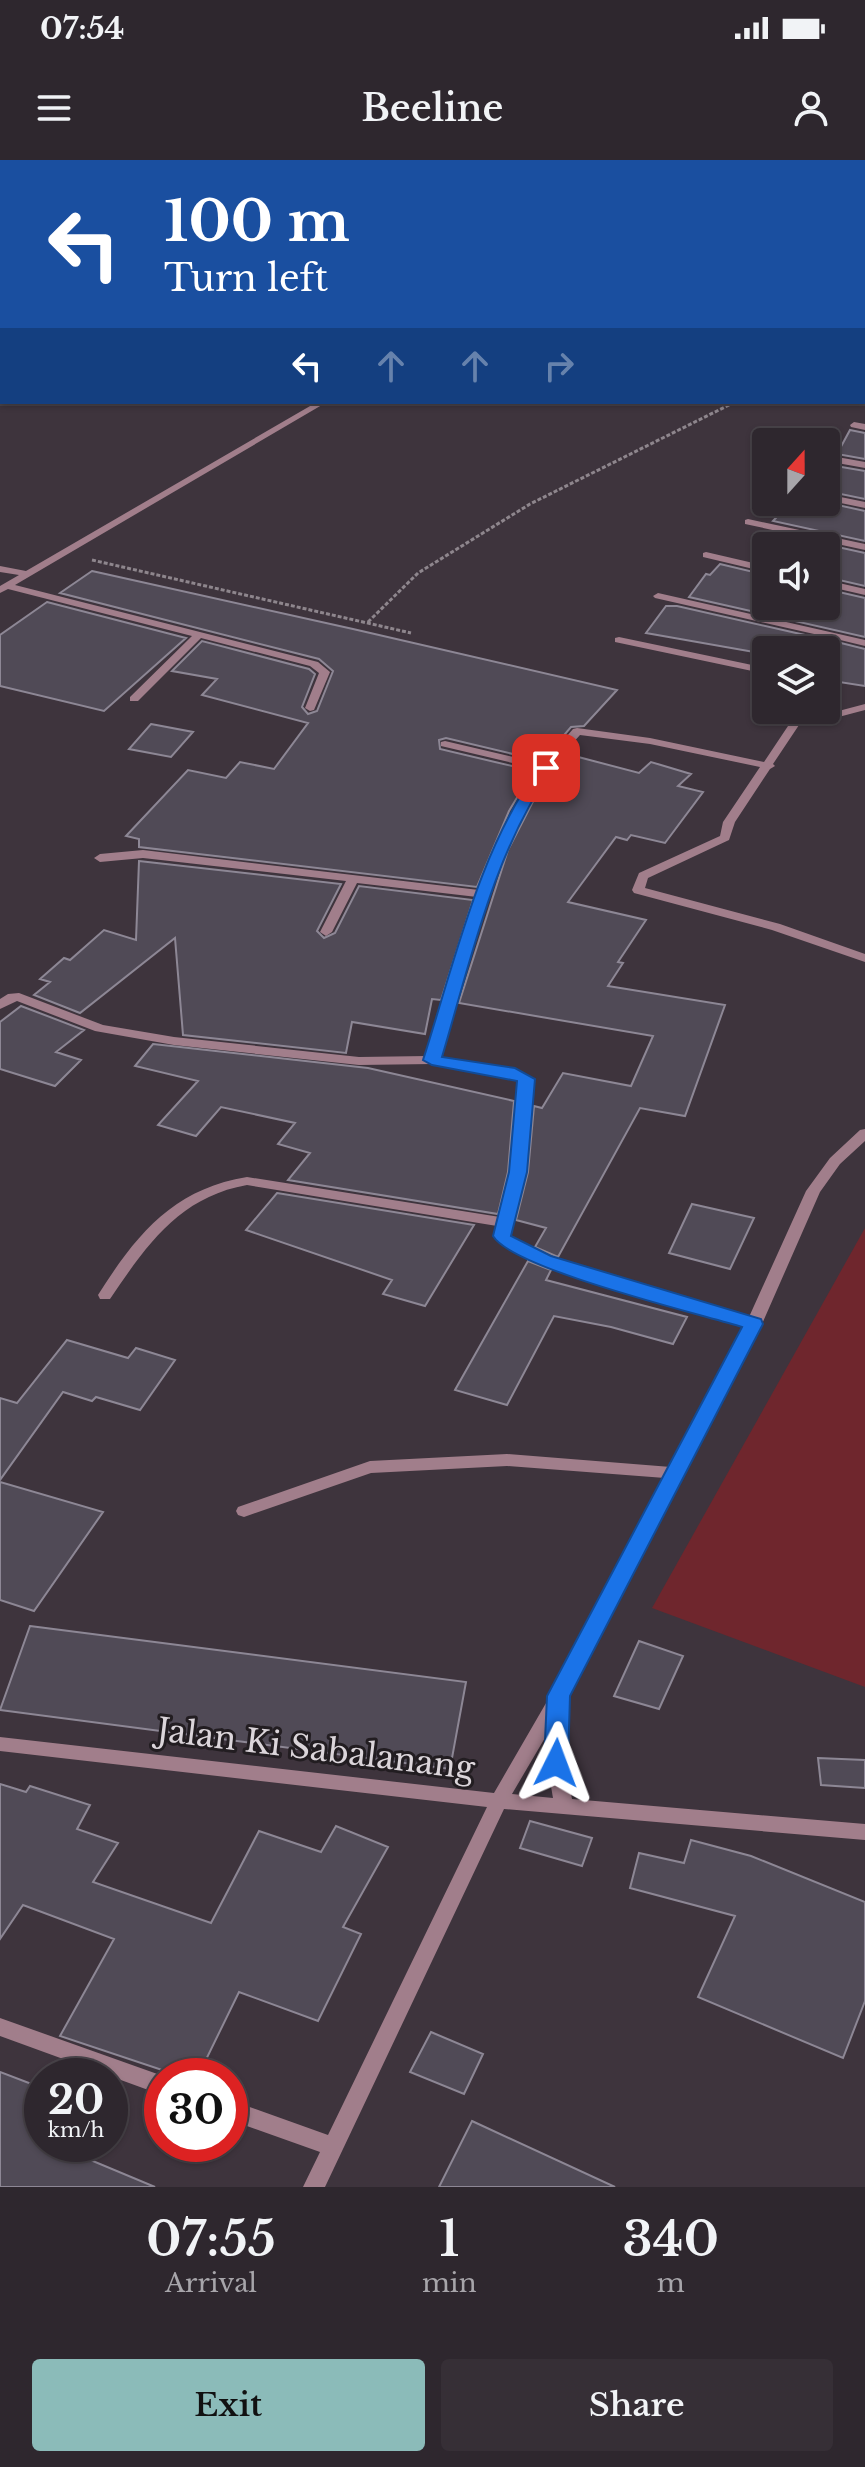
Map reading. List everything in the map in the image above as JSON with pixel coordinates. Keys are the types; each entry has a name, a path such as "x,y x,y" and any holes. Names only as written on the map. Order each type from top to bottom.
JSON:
{"street":[{"path":"3,588 320,404"},
{"path":"854,425 865,427"},
{"path":"840,461 865,465"},
{"path":"840,500 865,505"},
{"path":"748,522 865,547"},
{"path":"706,555 752,566"},
{"path":"0,569 29,574"},
{"path":"840,586 865,592"},
{"path":"3,588 314,664 325,672 310,708"},
{"path":"658,596 865,643"},
{"path":"134,699 200,634"},
{"path":"619,640 752,668"},
{"path":"865,707 831,716 798,719 729,822 725,838 643,876 638,890 776,927 865,958"},
{"path":"432,1060 484,894 528,793 577,731 650,741 769,766"},
{"path":"445,744 546,768"},
{"path":"100,858 143,854 484,894"},
{"path":"326,932 354,877"},
{"path":"0,1005 12,997 19,997 100,1028 283,1055 359,1061 432,1060 515,1073 526,1079 518,1172 502,1236 506,1241 544,1260 754,1324"},
{"path":"314,2187 499,1801 559,1696 673,1473 754,1324 813,1191 835,1161 865,1133"},
{"path":"105,1295 145,1237 188,1205 232,1182 247,1181 506,1223"},
{"path":"244,1511 370,1467 507,1460 673,1473"},
{"path":"559,1696 556,1763 564,1806"},
{"name":"Jalan Ki Sabalanang","path":"0,1744 499,1801 865,1832"},
{"path":"0,2027 144,2079"},
{"path":"248,2116 333,2147"}],"path":[{"path":"368,622 418,573 530,504 731,404"},
{"path":"63,553 411,633"}],"shaded area":[{"path":"865,1228 865,1687 652,1608"}],"building":[{"path":"850,430 865,433 865,459 840,455"},
{"path":"840,467 865,471 865,499 840,494"},
{"path":"840,506 865,511 865,541 840,536 840,532 824,532 773,521 778,516 840,516"},
{"path":"840,548 865,553 865,586 840,580"},
{"path":"720,564 752,572 752,611 689,597 706,574 710,575"},
{"path":"92,571 617,690 584,726 571,727 542,761 446,738 439,740 440,749 533,771 509,811 477,887 139,847 139,839 126,836 188,770 226,778 240,762 274,769 308,723 202,695 217,679 172,671 202,641 309,669 315,674 302,707 308,714 317,711 333,671 319,659 60,593"},
{"path":"840,592 865,598 865,637 790,620 840,620"},
{"path":"47,602 186,638 104,711 0,686 0,635"},
{"path":"666,606 677,606 809,636 752,636 752,652 646,633"},
{"path":"840,643 865,649 865,686 840,682"},
{"path":"151,724 193,732 171,757 129,749"},
{"path":"567,754 639,773 651,762 691,774 678,786 703,792 665,843 631,835 627,840 616,837 568,902 646,920 618,962 623,963 608,986 725,1005 685,1116 640,1108 558,1257 535,1247 546,1228 516,1220 528,1172 534,1106 542,1108 563,1073 631,1086 653,1036 459,1003 508,850 540,788"},
{"path":"139,861 341,884 317,931 324,938 335,933 359,886 473,900 441,1000 432,999 425,1034 352,1022 346,1053 183,1035 175,938 80,1013 34,995 50,982 40,979 64,958 70,960 104,930 136,940"},
{"path":"21,1006 84,1030 56,1052 81,1060 55,1086 0,1069 0,1022"},
{"path":"153,1044 368,1068 514,1101 508,1172 498,1214 288,1180 310,1153 278,1144 295,1123 221,1107 196,1136 158,1125 198,1081 135,1066"},
{"path":"277,1193 474,1225 425,1306 383,1294 392,1280 246,1230"},
{"path":"692,1204 754,1218 730,1269 669,1253"},
{"path":"528,1261 551,1270 546,1280 687,1317 673,1344 554,1316 507,1405 455,1390"},
{"path":"67,1340 128,1358 136,1348 175,1360 140,1410 96,1397 92,1401 63,1392 0,1480 0,1398 17,1403"},
{"path":"0,1482 103,1512 34,1611 0,1600"},
{"path":"30,1626 466,1682 450,1769 0,1710"},
{"path":"639,1641 683,1656 659,1709 614,1696"},
{"path":"818,1758 865,1760 865,1788 821,1785"},
{"path":"0,1784 26,1792 30,1786 90,1805 77,1829 118,1843 93,1882 211,1923 259,1831 321,1852 336,1826 388,1847 343,1927 361,1934 318,2021 239,1992 207,2058 144,2058 144,2064 60,2036 114,1939 23,1905 0,1939"},
{"path":"530,1821 592,1838 582,1866 520,1848"},
{"path":"691,1840 751,1856 865,1902 865,2001 843,2058 698,1997 735,1916 630,1888 639,1853 684,1863"},
{"path":"431,2032 483,2054 464,2094 410,2072"},
{"path":"0,2072 24,2081 24,2162 95,2162 155,2187 0,2187"},
{"path":"472,2121 615,2187 439,2187"}],"route":[{"path":"546,768 528,793 512,825 484,894 460,981 432,1060 515,1073 526,1079 518,1172 502,1236 512,1247 544,1260 754,1324 673,1473 559,1696 556,1763"}]}
